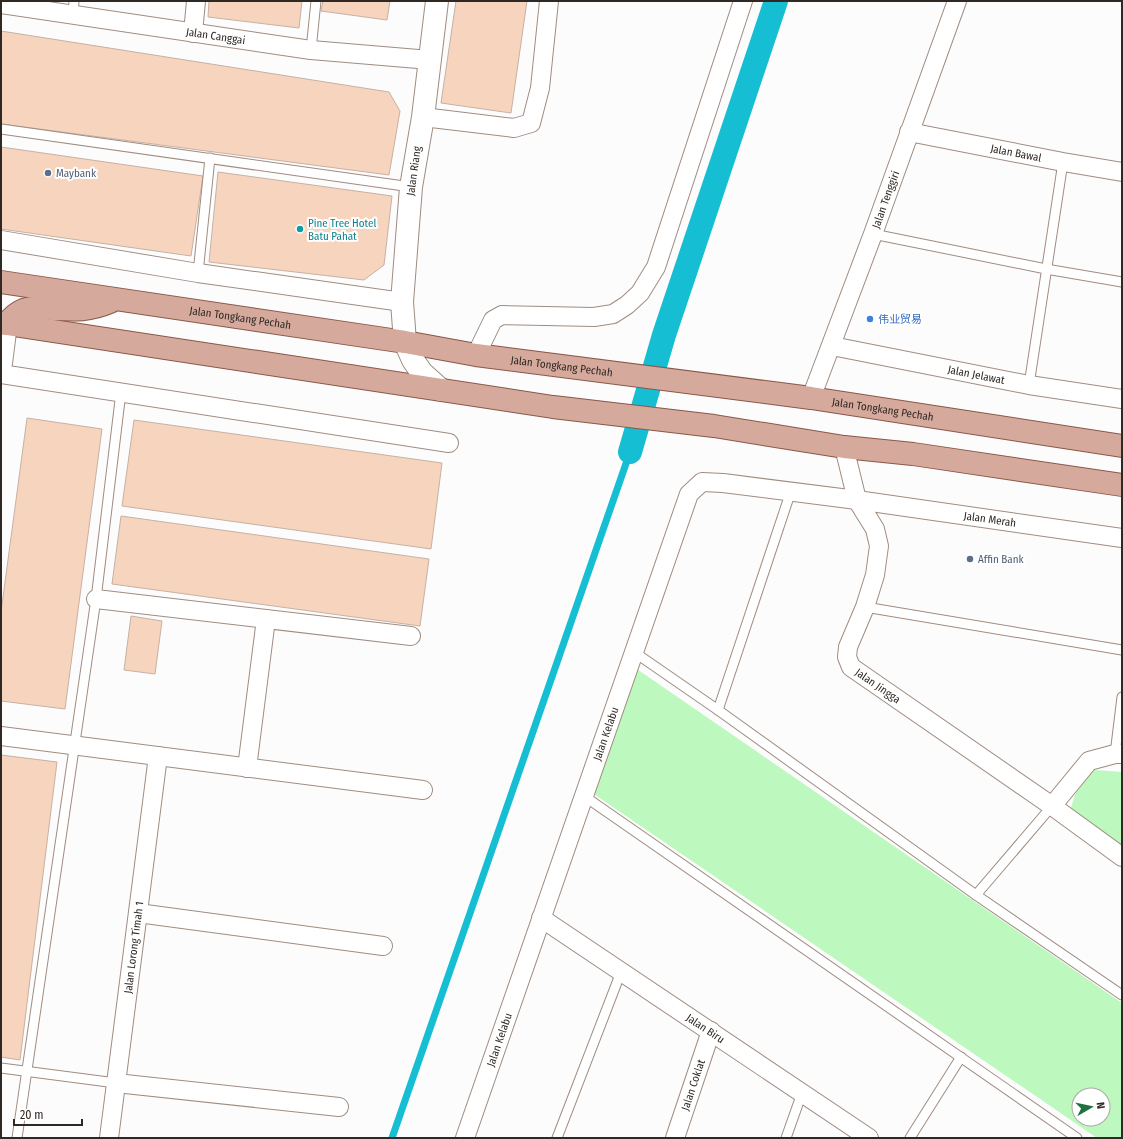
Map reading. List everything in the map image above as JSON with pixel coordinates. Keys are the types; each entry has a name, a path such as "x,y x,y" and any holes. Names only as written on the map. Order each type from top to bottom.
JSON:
{"main road":[{"name":"Jalan Tongkang Pechah","path":"1,282 405,342 476,354 811,398 1122,446"},
{"path":"3,320 26,309 89,309 100,307 116,300"},
{"path":"3,320 553,407 714,426 844,447 912,454 1122,485"}],"street":[{"path":"193,33 196,1"},
{"name":"Jalan Riang","path":"437,1 423,117 411,187 402,302 405,342 413,360 422,373 441,390"},
{"path":"423,117 514,128 531,123 540,88 549,1"},
{"path":"476,354 492,320 502,315 594,317 613,314 628,304 640,293 656,267 743,1"},
{"name":"Jalan Tenggiri","path":"811,398 832,346 957,1"},
{"name":"Jalan Canggai","path":"1,4 73,8 193,33 310,50 430,60"},
{"name":"Jalan Bawal","path":"910,132 1122,172"},
{"path":"1,240 198,273 402,302"},
{"path":"1,363 3,320"},
{"name":"Jalan Jelawat","path":"832,346 1029,385 1122,399"},
{"path":"1,374 449,443"},
{"name":"Jalan Jingga","path":"844,447 857,500 875,529 879,546 875,575 865,607 848,647 847,657 851,667 1052,806 1122,857"},
{"name":"Jalan Kelabu","path":"465,1138 689,494 702,482 724,483 857,500"},
{"name":"Jalan Merah","path":"857,500 1122,538"},
{"path":"96,599 411,636"},
{"path":"247,768 266,619"},
{"path":"1,736 423,790"},
{"path":"1052,806 1089,761 1118,754"},
{"name":"Jalan Lorong Timah 1","path":"109,1138 158,756"},
{"path":"138,914 383,946"},
{"name":"Jalan Biru","path":"541,918 869,1138"},
{"name":"Jalan Coklat","path":"675,1138 711,1032"},
{"path":"116,1083 339,1107"}],"lane":[{"path":"310,50 316,1"},
{"path":"1,129 411,187"},
{"path":"198,273 210,158"},
{"path":"1029,385 1063,162"},
{"path":"873,234 1046,269 1122,282"},
{"path":"17,1138 96,599 121,392"},
{"path":"718,710 791,491"},
{"path":"865,607 1122,650"},
{"path":"634,652 718,710 976,895 1122,996"},
{"path":"1118,754 1122,697"},
{"path":"584,796 1077,1138"},
{"path":"976,895 1052,806"},
{"path":"557,1138 621,972"},
{"path":"910,1138 961,1057"},
{"path":"1,1068 116,1083"},
{"path":"786,1138 802,1093"}],"green space":[{"path":"631,665 1122,1003 1122,1138 1097,1138 1081,1127 1111,1127 1111,1087 1071,1087 1071,1120 588,790"},
{"path":"1083,769 1122,772 1122,849 1069,814"}],"building":[{"path":"209,1 302,1 299,28 208,17"},
{"path":"323,1 390,1 387,20 321,11"},
{"path":"456,1 527,1 511,113 441,103"},
{"path":"1,31 389,92 400,111 389,175 1,124"},
{"path":"1,147 203,176 191,256 1,229"},
{"name":"Pine Tree Hotel Batu Pahat","path":"218,172 392,196 384,265 364,280 209,262"},
{"path":"27,418 102,429 65,709 1,701 1,612"},
{"path":"134,420 442,463 431,549 122,506"},
{"path":"121,516 429,559 420,626 112,584"},
{"path":"131,616 162,621 155,674 124,670"},
{"path":"1,755 57,762 20,1060 1,1057"}],"waterway":[{"path":"630,452 664,335 776,1"},
{"path":"392,1138 630,452"}],"place":[{"name":"Maybank","path":"48,173"},
{"name":"Pine Tree Hotel Batu Pahat","path":"300,229"},
{"name":"伟业贸易","path":"870,319"},
{"name":"Affin Bank","path":"970,559"}]}
